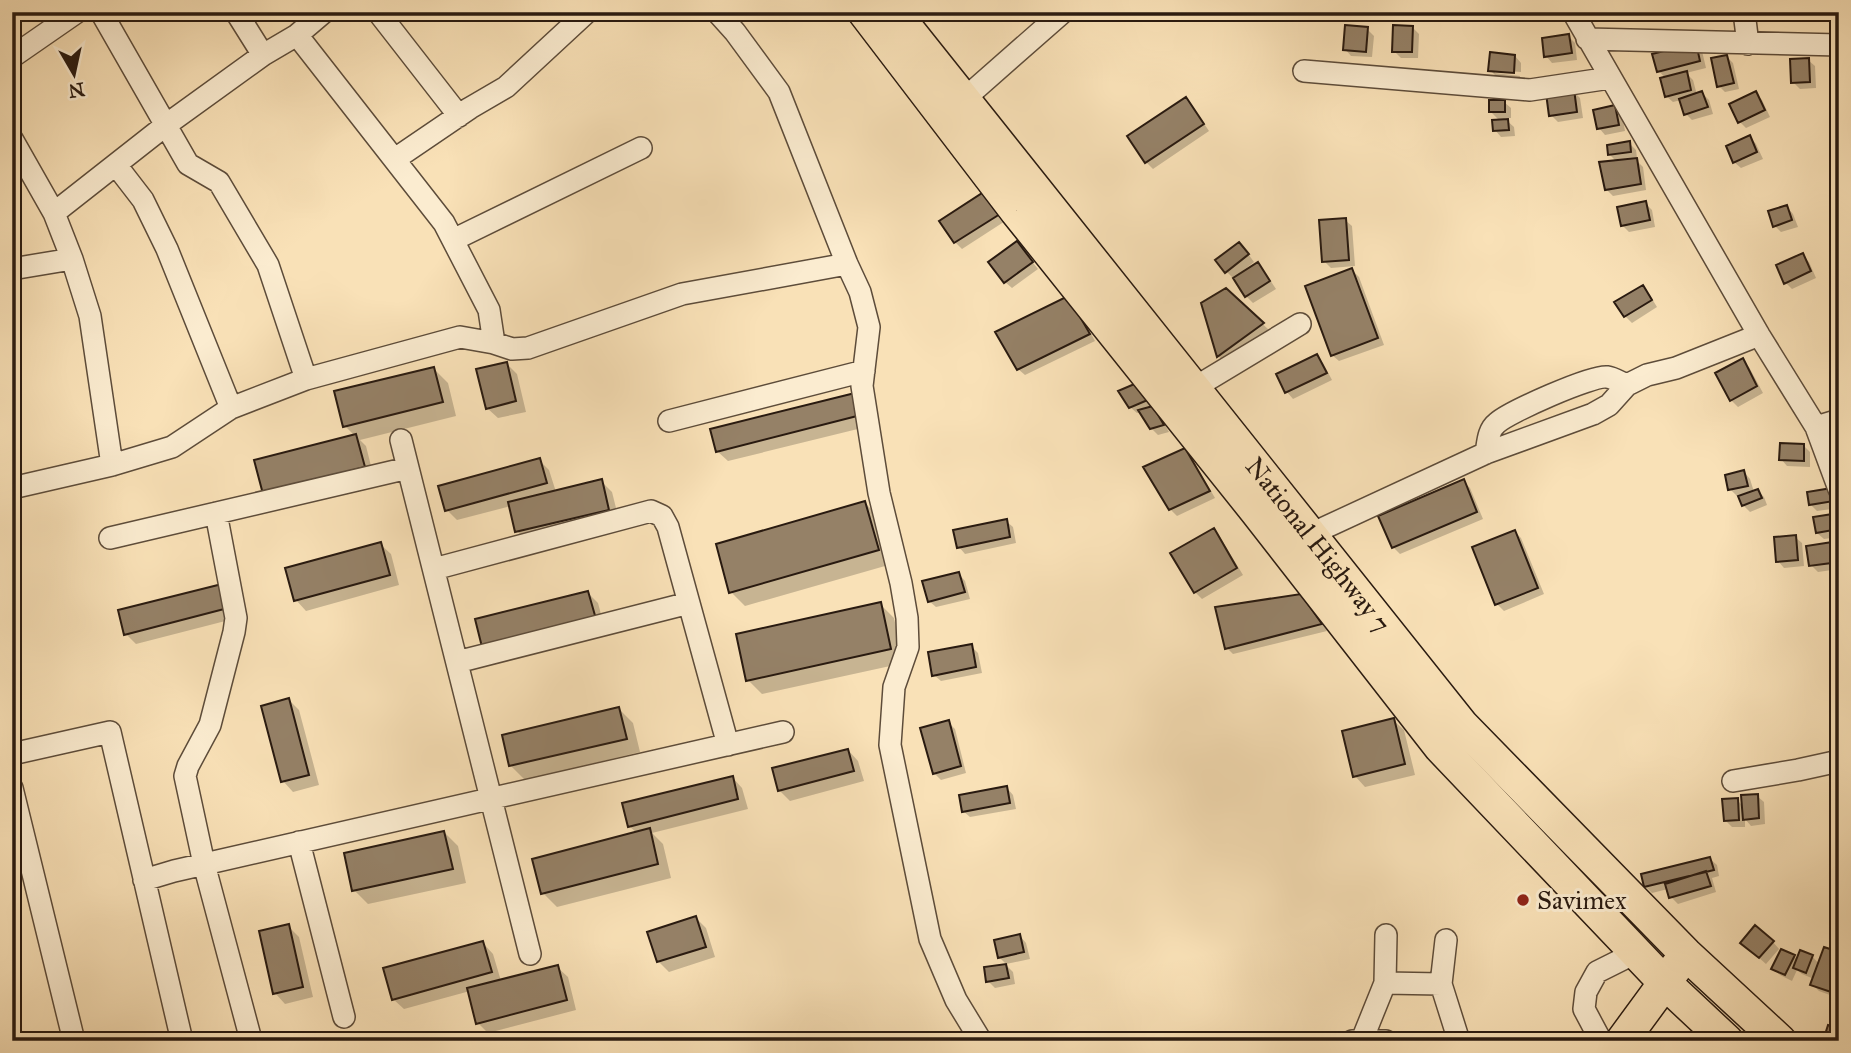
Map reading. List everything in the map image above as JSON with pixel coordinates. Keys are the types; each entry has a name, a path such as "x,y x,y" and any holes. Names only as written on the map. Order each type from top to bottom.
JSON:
{"highway":[{"name":"National Highway 7","path":"863,12 1025,200 1194,388 1268,503 1311,534 1451,736 1780,1041"},
{"name":"National Highway 7","path":"894,12 963,100 1025,200 1451,736 1635,953 1727,1041"},
{"path":"1622,1041 1686,954"}],"street":[{"path":"12,57 77,12"},
{"path":"102,12 188,164 219,182 268,265 306,379"},
{"path":"236,12 263,55"},
{"path":"54,213 166,125 263,55 297,35 324,12"},
{"path":"378,12 459,116"},
{"path":"395,159 506,87 587,12"},
{"path":"717,12 779,92 860,292 869,327 862,386 879,494 901,583 908,647 894,687 890,745 930,939 956,1000 981,1041"},
{"path":"963,100 1063,12"},
{"path":"1573,12 1759,335 1816,427 1839,489"},
{"path":"1744,12 1748,44"},
{"path":"297,35 444,223 489,310 494,343"},
{"path":"1587,39 1839,45"},
{"path":"1304,71 1530,90 1610,78"},
{"path":"12,139 54,213 90,316 112,465"},
{"path":"453,240 641,148"},
{"path":"116,165 143,200 167,249 231,408"},
{"path":"12,269 72,259"},
{"path":"12,488 112,465 172,447 231,408 306,379 460,337 512,349 528,348 682,294 847,264"},
{"path":"1194,388 1300,324"},
{"path":"1311,534 1486,453 1593,414 1609,405 1628,385 1647,376 1676,368 1759,335"},
{"path":"669,421 864,371"},
{"path":"1486,453 1489,436 1496,423 1515,412 1588,380 1606,377 1628,385"},
{"path":"1816,427 1839,420"},
{"path":"401,440 530,954"},
{"path":"110,538 408,468"},
{"path":"434,569 650,511 662,516 668,527 728,744"},
{"path":"216,513 236,618 209,725 188,766 186,776 204,864 251,1040"},
{"path":"457,662 689,603"},
{"path":"12,754 110,732 182,1041"},
{"path":"144,880 174,870 783,732"},
{"path":"1733,781 1839,761"},
{"path":"13,795 74,1041"},
{"path":"299,842 344,1017"},
{"path":"1362,1040 1385,983 1387,935"},
{"path":"1446,940 1441,984 1459,1041"},
{"path":"1601,1041 1584,1009 1586,992 1597,972 1635,953"},
{"path":"1385,983 1441,984"},
{"path":"1352,1041 1386,1041"}],"building":[{"path":"1345,25 1368,27 1366,52 1343,50"},
{"path":"1393,25 1413,26 1412,52 1392,52"},
{"path":"1569,34 1572,53 1544,57 1542,38"},
{"path":"1696,43 1700,61 1657,72 1652,54"},
{"path":"1490,52 1515,55 1514,73 1488,71"},
{"path":"1727,55 1734,83 1717,87 1711,58"},
{"path":"1809,58 1810,82 1791,83 1790,59"},
{"path":"1687,71 1691,90 1665,97 1660,78"},
{"path":"1574,89 1577,112 1549,116 1546,93"},
{"path":"1702,91 1708,107 1684,115 1679,99"},
{"path":"1756,91 1765,110 1738,123 1729,104"},
{"path":"1186,97 1204,124 1145,163 1127,136"},
{"path":"1489,100 1505,100 1505,112 1489,112"},
{"path":"1615,105 1619,125 1597,129 1593,110"},
{"path":"1508,119 1509,130 1493,131 1492,120"},
{"path":"1750,135 1757,152 1733,163 1726,146"},
{"path":"1630,141 1631,152 1608,155 1607,145"},
{"path":"1637,158 1641,184 1605,190 1599,162"},
{"path":"993,186 1008,209 954,243 939,221"},
{"path":"1646,201 1650,220 1621,226 1617,207"},
{"path":"1787,205 1792,220 1773,227 1768,211"},
{"path":"1346,218 1349,260 1322,262 1319,220"},
{"path":"1017,241 1033,262 1004,283 988,262"},
{"path":"1239,242 1249,254 1225,273 1215,260"},
{"path":"1803,253 1811,271 1784,284 1776,265"},
{"path":"1258,262 1270,281 1245,297 1233,278"},
{"path":"1352,268 1378,338 1331,356 1305,286"},
{"path":"1643,285 1652,300 1624,317 1614,302"},
{"path":"1226,288 1264,323 1217,357 1201,303"},
{"path":"1068,296 1090,334 1017,370 995,332"},
{"path":"1317,354 1327,373 1285,393 1276,374"},
{"path":"1743,358 1757,386 1730,401 1715,373"},
{"path":"507,362 516,401 486,409 476,369"},
{"path":"434,367 443,402 343,427 334,391"},
{"path":"1139,382 1150,399 1129,408 1118,391"},
{"path":"855,393 861,415 716,452 710,429"},
{"path":"1153,406 1164,425 1150,429 1138,410"},
{"path":"356,434 365,467 263,494 254,460"},
{"path":"1780,443 1804,444 1804,461 1779,460"},
{"path":"1185,448 1210,491 1169,510 1143,467"},
{"path":"540,458 547,483 445,511 438,486"},
{"path":"1744,470 1748,486 1728,490 1725,475"},
{"path":"602,479 609,510 515,532 508,502"},
{"path":"1464,479 1477,512 1392,548 1378,516"},
{"path":"1832,488 1834,501 1809,505 1807,492"},
{"path":"1758,489 1762,498 1742,506 1738,496"},
{"path":"865,501 879,550 729,593 716,544"},
{"path":"1839,513 1839,529 1816,533 1813,517"},
{"path":"1007,519 1010,537 957,548 953,530"},
{"path":"1214,528 1237,568 1194,593 1170,553"},
{"path":"1515,530 1538,588 1495,605 1472,547"},
{"path":"1796,535 1798,560 1776,562 1774,537"},
{"path":"1839,541 1839,562 1809,566 1806,546"},
{"path":"381,542 390,575 294,601 285,568"},
{"path":"959,572 965,592 928,602 922,581"},
{"path":"222,584 228,608 124,635 118,610"},
{"path":"588,591 596,619 482,647 475,619"},
{"path":"1301,594 1322,624 1225,649 1215,607"},
{"path":"881,602 891,649 746,681 736,634"},
{"path":"972,644 976,667 932,676 928,652"},
{"path":"289,698 309,775 281,782 261,706"},
{"path":"619,707 627,739 509,766 502,735"},
{"path":"1394,718 1405,764 1353,777 1342,731"},
{"path":"949,720 961,766 933,774 920,728"},
{"path":"848,749 854,771 778,791 772,768"},
{"path":"733,776 738,799 628,827 622,803"},
{"path":"1007,786 1010,803 962,812 959,795"},
{"path":"1758,794 1759,818 1743,820 1741,795"},
{"path":"1738,798 1739,820 1724,821 1722,799"},
{"path":"650,828 658,864 541,894 532,859"},
{"path":"444,831 453,869 352,891 344,853"},
{"path":"1710,857 1714,870 1644,887 1641,874"},
{"path":"1706,871 1711,886 1669,898 1665,884"},
{"path":"696,916 706,947 657,962 647,932"},
{"path":"289,924 303,987 273,994 259,931"},
{"path":"1755,925 1774,941 1759,958 1740,943"},
{"path":"1020,934 1024,952 998,958 994,940"},
{"path":"483,941 492,972 392,1000 383,968"},
{"path":"1824,947 1839,952 1839,972 1831,992 1810,985"},
{"path":"1781,949 1795,955 1785,975 1771,969"},
{"path":"1800,950 1813,955 1806,973 1793,968"},
{"path":"1006,964 1009,978 986,982 984,967"},
{"path":"558,965 567,1000 476,1024 467,988"},
{"path":"1828,1025 1839,1029 1839,1041 1823,1041"}],"place":[{"name":"Savimex","path":"1523,900"}]}
